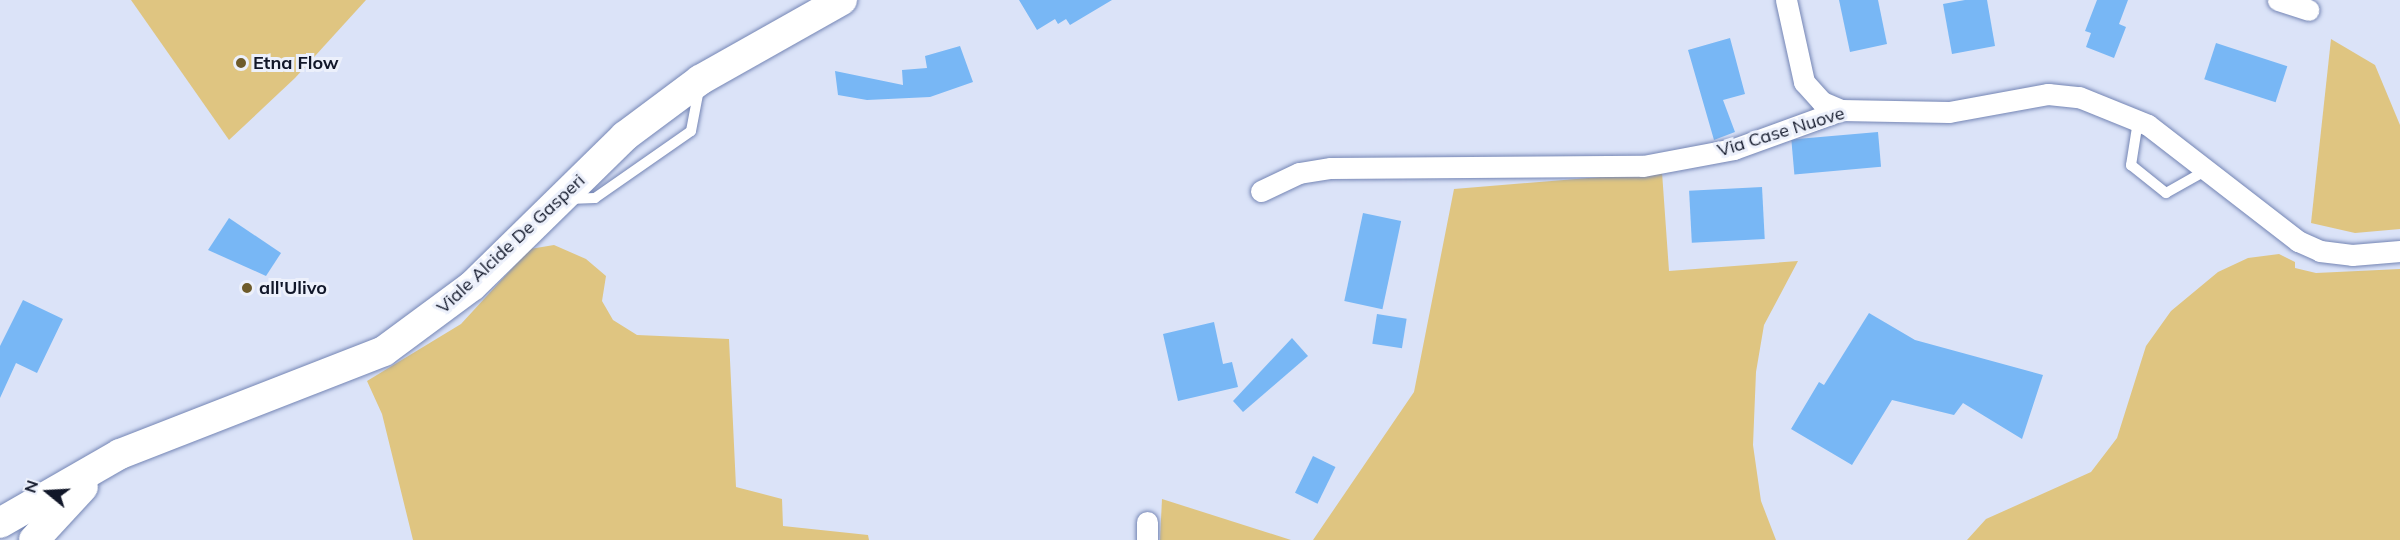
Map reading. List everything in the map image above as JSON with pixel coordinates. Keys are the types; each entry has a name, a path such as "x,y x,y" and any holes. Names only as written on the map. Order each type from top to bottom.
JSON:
{"main road":[{"name":"Viale Alcide De Gasperi","path":"120,454 384,351 472,286 557,199 626,136 700,80 842,0"},
{"path":"0,523 120,454"},
{"path":"34,540 64,503 120,454"}],"street":[{"path":"1786,0 1804,82 1822,102 1841,110"},
{"path":"2278,0 2308,10"},
{"name":"Via Case Nuove","path":"1262,191 1299,173 1331,168 1643,166 1734,149 1841,110 1949,112 2048,94 2079,97 2138,121 2277,228 2320,251 2352,255 2400,252"}],"lane":[{"path":"2138,121 2131,165 2166,193 2205,171"}],"shaded area":[{"name":"Etna Flow","path":"131,0 366,0 295,78 229,140"},
{"path":"2331,39 2375,65 2400,125 2400,229 2355,233 2311,223"},
{"path":"1662,172 1669,271 1798,261 1764,325 1756,372 1753,445 1761,501 1776,540 1313,540 1414,392 1454,189"},
{"path":"554,245 586,259 606,276 602,301 613,320 637,335 729,339 736,487 782,499 783,526 868,535 869,540 413,540 382,414 367,381 461,324 530,249"},
{"path":"2279,254 2295,262 2295,268 2316,273 2400,269 2400,540 1967,540 1986,519 2091,472 2117,438 2146,346 2171,311 2218,272 2248,258"},
{"path":"1162,499 1291,540 1160,540"}],"building":[{"path":"1019,0 1112,0 1070,25 1066,19 1058,24 1055,19 1037,30"},
{"path":"1839,0 1878,0 1887,44 1850,52"},
{"path":"1965,0 1987,0 1995,46 1952,54 1943,4"},
{"path":"2097,0 2128,0 2119,24 2126,27 2114,58 2086,47 2091,33 2085,31"},
{"path":"1730,38 1745,94 1723,100 1735,132 1714,140 1688,50"},
{"path":"2216,43 2287,66 2276,102 2204,79"},
{"path":"960,46 973,82 930,97 867,100 838,95 835,71 903,85 902,70 927,68 925,56"},
{"path":"1878,132 1881,167 1794,174 1791,140"},
{"path":"1762,187 1765,239 1692,243 1689,191"},
{"path":"1363,213 1401,221 1382,309 1344,301"},
{"path":"229,218 281,253 266,276 208,250"},
{"path":"23,300 63,319 37,373 16,363 0,398 0,346"},
{"path":"1869,313 1915,340 2043,375 2022,439 1963,403 1954,415 1892,400 1852,465 1791,429 1819,382 1824,385"},
{"path":"1377,314 1407,319 1402,348 1372,344"},
{"path":"1214,322 1223,364 1232,362 1238,387 1178,401 1163,334"},
{"path":"1292,338 1308,356 1243,412 1233,401"},
{"path":"1313,456 1335,467 1317,504 1295,493"}],"place":[{"name":"Etna Flow","path":"241,63"},
{"name":"all'Ulivo","path":"247,288"}]}
